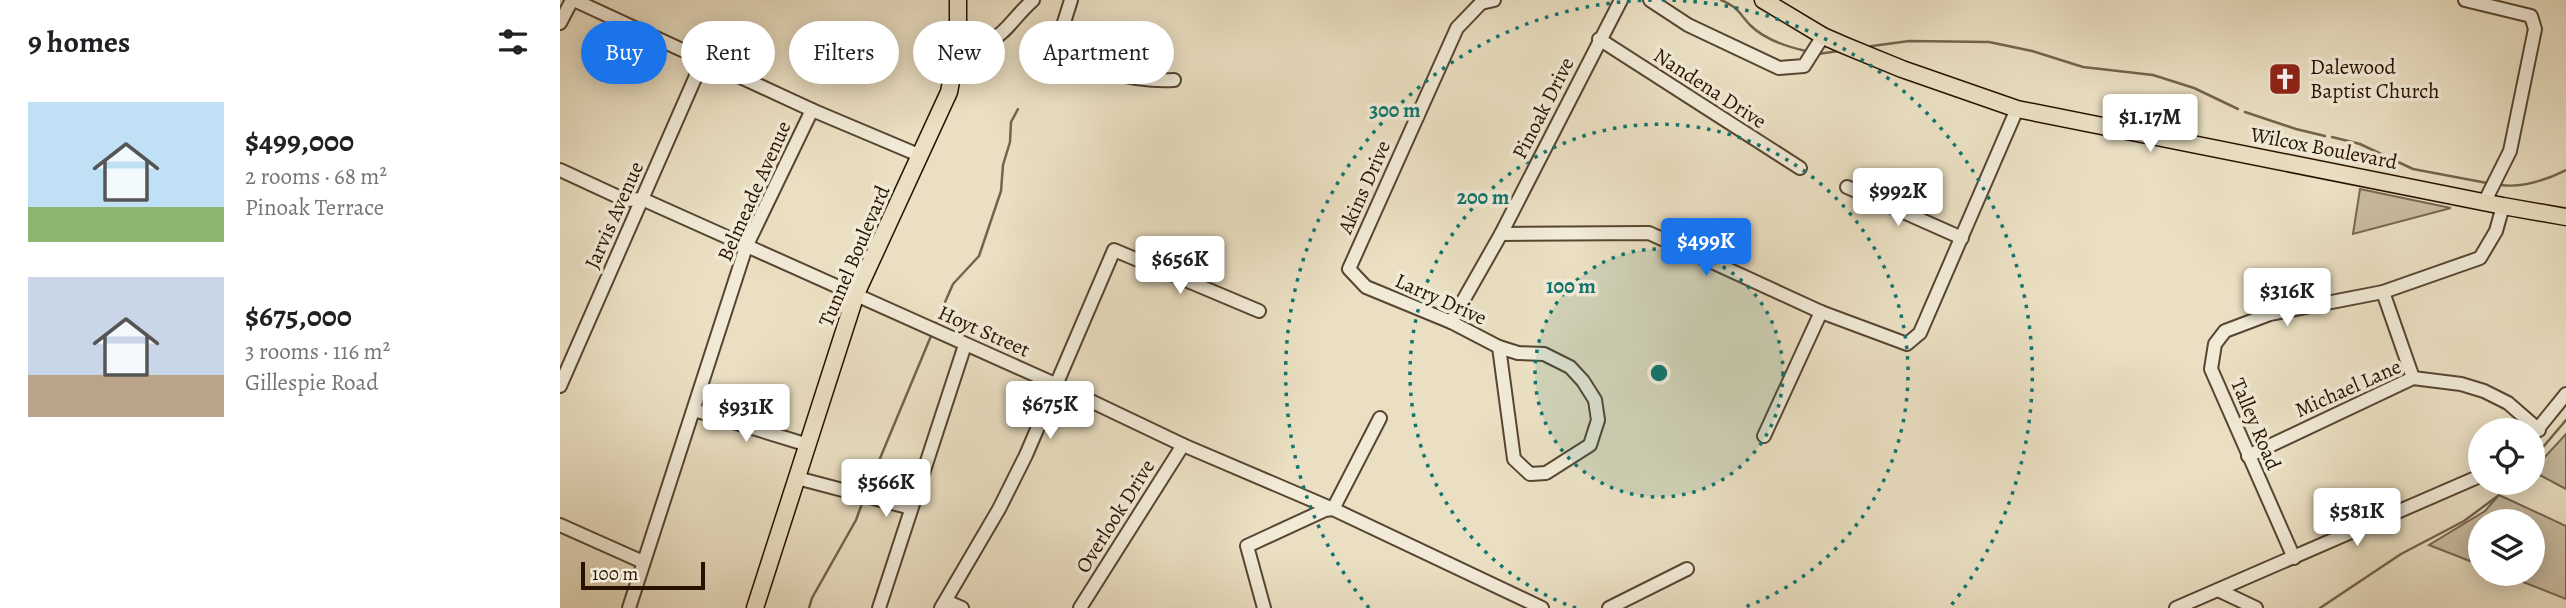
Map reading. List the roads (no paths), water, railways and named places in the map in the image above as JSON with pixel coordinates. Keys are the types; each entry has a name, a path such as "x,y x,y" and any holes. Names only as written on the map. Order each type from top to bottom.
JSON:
{"main road":[{"name":"Tunnel Boulevard","path":"958,0 958,21"},
{"name":"Wilcox Boulevard","path":"1763,0 1824,36 1902,69 2017,110 2566,217"},
{"name":"Tunnel Boulevard","path":"755,608 856,294 921,156 951,84"}],"street":[{"path":"560,23 573,0 681,50"},
{"path":"1005,30 1033,0"},
{"path":"1064,21 1071,0"},
{"name":"Akins Drive","path":"1366,286 1349,269 1457,28 1481,4 1494,0"},
{"name":"Pinoak Drive","path":"1451,322 1501,234 1620,0"},
{"path":"1650,0 1688,25 1779,68 1804,66 1824,36"},
{"path":"2465,0 2531,16 2535,29 2510,151 2486,201"},
{"name":"Nandena Drive","path":"1599,39 1800,169"},
{"name":"Jarvis Avenue","path":"560,386 692,84"},
{"path":"755,84 921,156"},
{"name":"Belmeade Avenue","path":"629,608 746,247 812,110"},
{"path":"1501,234 1649,233 1821,312 1907,344 1920,333 2017,110"},
{"name":"Hoyt Street","path":"560,170 625,200 642,199 856,294 1183,445 1333,509 1542,608"},
{"path":"1847,187 1962,238"},
{"name":"Talley Road","path":"2294,558 2211,369 2216,344 2225,331 2270,314 2383,292 2480,258 2496,230 2503,206"},
{"path":"962,608 944,605 1012,482 1114,250 1259,311"},
{"name":"Larry Drive","path":"1366,286 1451,322 1499,347 1518,353 1544,354 1570,366 1595,400 1598,420 1590,445 1546,473 1530,474 1514,459 1499,347"},
{"path":"2383,292 2413,378"},
{"path":"1765,436 1821,312"},
{"path":"878,608 965,345"},
{"name":"Michael Lane","path":"2248,456 2413,378 2461,384 2484,391 2508,403 2522,418"},
{"path":"2545,421 2566,394"},
{"path":"694,410 808,445"},
{"path":"1264,608 1247,546 1325,510 1333,509 1380,418"},
{"name":"Overlook Drive","path":"1080,608 1183,445"},
{"path":"797,478 911,508"},
{"path":"2176,608 2468,481"},
{"path":"560,525 643,562"},
{"path":"1609,608 1687,569"},
{"path":"2218,590 2256,608"}],"waterway":[{"path":"1721,0 1735,8 1762,34 1784,45 1806,51"},
{"path":"1865,47 1909,41 1989,42 2032,51 2083,67 2153,75 2194,88 2238,109"},
{"path":"1818,54 1839,51"},
{"path":"935,325 953,284 979,256 1001,191 1011,122 1018,109"},
{"path":"2245,112 2325,136"},
{"path":"2332,137 2360,144 2413,169 2487,183"},
{"path":"2501,185 2534,182 2566,170"},
{"path":"866,492 931,336"},
{"path":"2545,445 2566,420"},
{"path":"2320,608 2401,554 2464,521 2499,495"},
{"path":"809,608 856,520 863,501"}],"place":[{"name":"Dalewood Baptist Church","path":"2285,79"}]}
